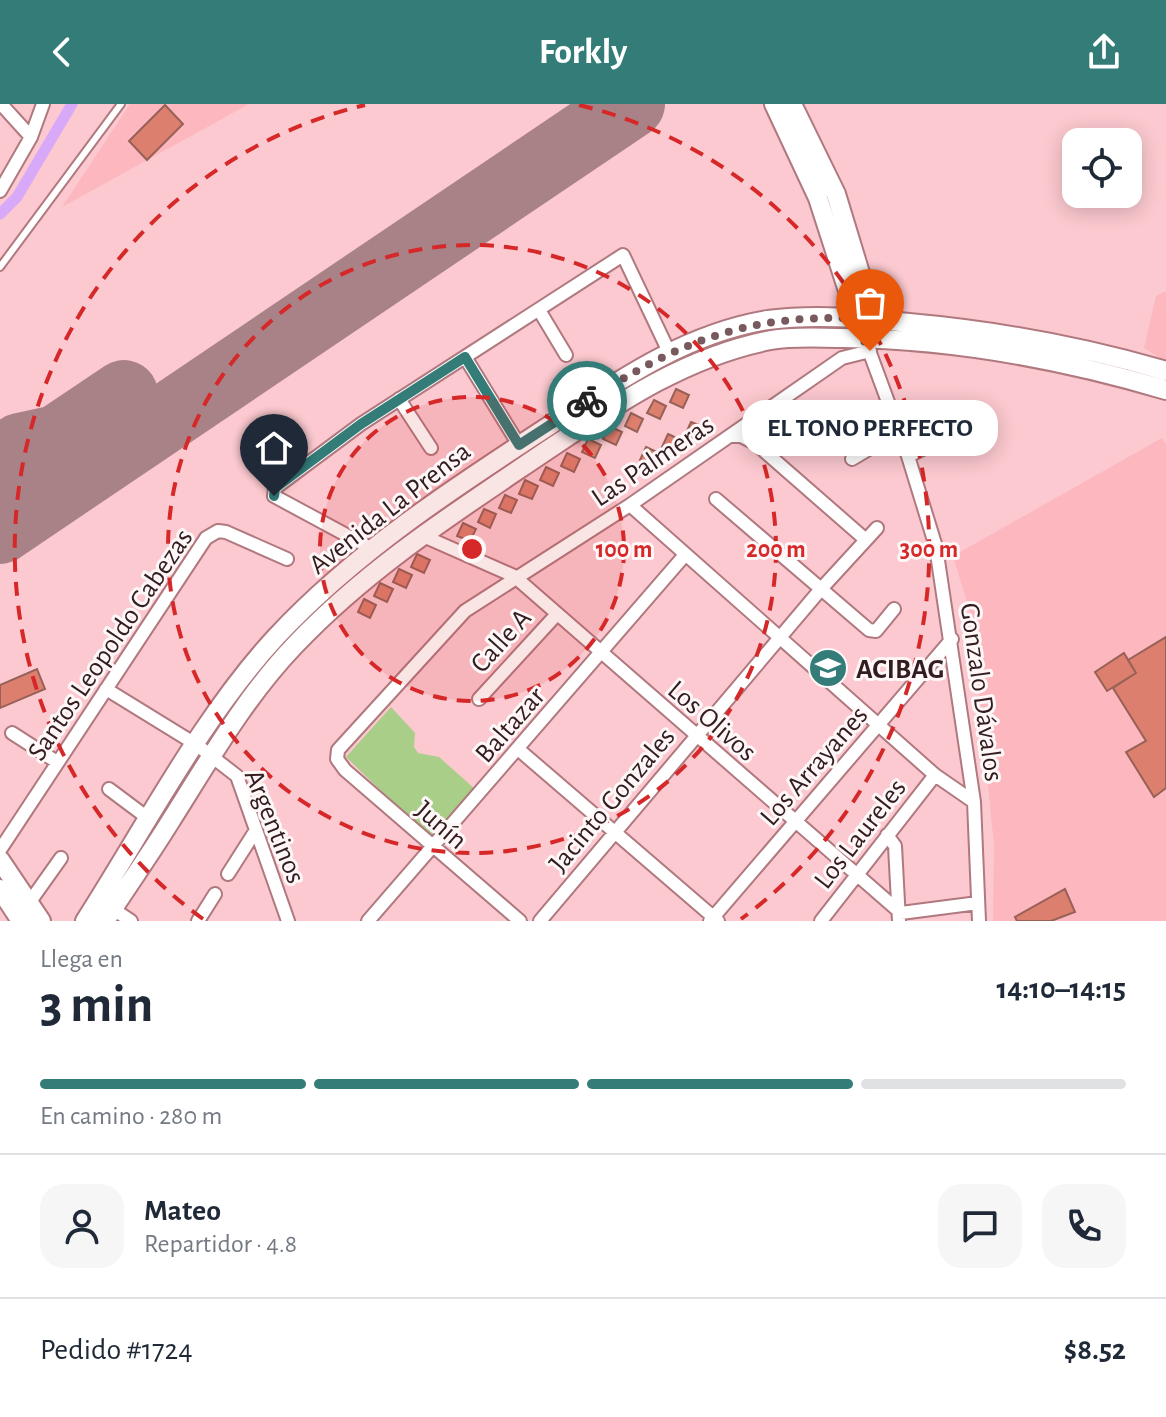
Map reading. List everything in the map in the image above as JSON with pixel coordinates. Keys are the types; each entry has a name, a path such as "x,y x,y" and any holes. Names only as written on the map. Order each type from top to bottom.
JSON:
{"main road":[{"path":"774,104 818,198 866,319"},
{"path":"792,104 836,194 871,343"},
{"name":"Avenida La Prensa","path":"94,916 204,750 243,676 276,636 341,575 477,471 669,352 714,335 767,321 866,319 1076,346 1166,371"},
{"name":"Avenida La Prensa","path":"94,916 149,819 293,647 356,586 492,485 668,374 722,352 774,340 871,343 1013,353 1091,369 1166,390"},
{"path":"0,860 41,921"},
{"path":"3,900 21,921"}],"street":[{"path":"1,104 31,137"},
{"path":"0,191 31,137 43,104"},
{"path":"374,550 274,496 275,488 399,399 625,256 669,352"},
{"path":"539,310 566,355"},
{"name":"Gonzalo Dávalos","path":"871,343 936,547 974,802 979,921"},
{"name":"Las Palmeras","path":"337,759 338,750 465,611 514,576 630,505 842,358 871,343"},
{"path":"465,357 519,445"},
{"path":"399,399 431,448"},
{"path":"908,456 981,421"},
{"path":"852,459 899,431"},
{"path":"732,436 741,436 755,443 866,540"},
{"path":"716,499 873,632 894,609"},
{"path":"630,505 935,775 974,802"},
{"name":"Jacinto Gonzales","path":"540,921 821,589 877,528"},
{"name":"Santos Leopoldo Cabezas","path":"0,850 206,538 218,531 226,532 287,559"},
{"name":"Los Olivos","path":"421,535 514,576 695,737 856,874 900,917"},
{"name":"Baltazar","path":"368,921 684,556"},
{"name":"Calle A","path":"479,699 557,614"},
{"name":"Los Arrayanes","path":"714,920 952,639"},
{"name":"Argentinos","path":"106,689 204,750 237,776 288,921"},
{"path":"12,733 57,762"},
{"path":"518,749 616,831 714,920"},
{"name":"Junín","path":"337,759 433,848 520,921"},
{"name":"Los Laureles","path":"821,921 935,775"},
{"path":"109,789 149,819"},
{"path":"228,874 256,830"},
{"path":"887,835 895,846 900,917 978,903"},
{"path":"29,903 61,858"},
{"path":"198,921 215,894"},
{"path":"94,916 131,921"}],"lane":[{"path":"0,267 121,104"}],"shaded area":[{"path":"130,104 249,104 62,207"},
{"path":"1166,291 1166,362 1144,348 1156,296"},
{"path":"1162,438 1166,444 1166,921 993,921 994,845 971,615 953,556"}],"green space":[{"path":"391,707 415,733 414,747 418,753 439,757 476,790 433,841 346,757"}],"building":[{"path":"165,105 183,124 147,160 129,141"},
{"path":"676,389 689,395 683,408 670,402"},
{"path":"654,400 666,406 660,419 647,413"},
{"path":"631,413 643,419 637,432 625,426"},
{"path":"765,416 775,434 762,441 752,423"},
{"path":"691,422 704,427 697,440 685,435"},
{"path":"609,426 622,432 616,445 603,439"},
{"path":"668,434 681,440 675,452 662,447"},
{"path":"588,439 601,445 595,458 582,452"},
{"path":"646,447 659,453 653,466 640,460"},
{"path":"567,453 580,459 574,472 561,466"},
{"path":"546,467 559,473 553,486 540,480"},
{"path":"525,480 538,486 532,499 519,494"},
{"path":"505,495 517,500 511,513 499,508"},
{"path":"484,509 496,514 490,528 478,522"},
{"path":"463,523 476,529 470,541 457,536"},
{"path":"417,554 430,560 424,573 411,567"},
{"path":"399,569 412,575 406,588 393,582"},
{"path":"380,583 393,589 387,602 374,596"},
{"path":"364,599 376,605 370,618 358,612"},
{"path":"1166,637 1166,788 1154,797 1126,752 1146,741 1113,688 1136,673 1128,660"},
{"path":"1124,653 1136,673 1107,691 1095,672"},
{"path":"37,669 45,689 0,708 0,685"},
{"path":"1065,889 1075,912 1051,921 1017,921 1015,917"}],"waterway":[{"path":"0,214 17,197 72,104"}],"runway":[{"path":"0,530 631,104"},
{"path":"0,461 20,447 57,439 124,394"}],"way so far":[{"path":"587,401 669,352 714,335 767,321 874,319 880,339 863,339 870,351"}],"place":[{"name":"EL TONO PERFECTO","path":"870,351"},
{"name":"ACIBAG","path":"828,668"}],"route":[{"path":"274,496 275,488 361,424 465,357 519,445 587,401"}]}
